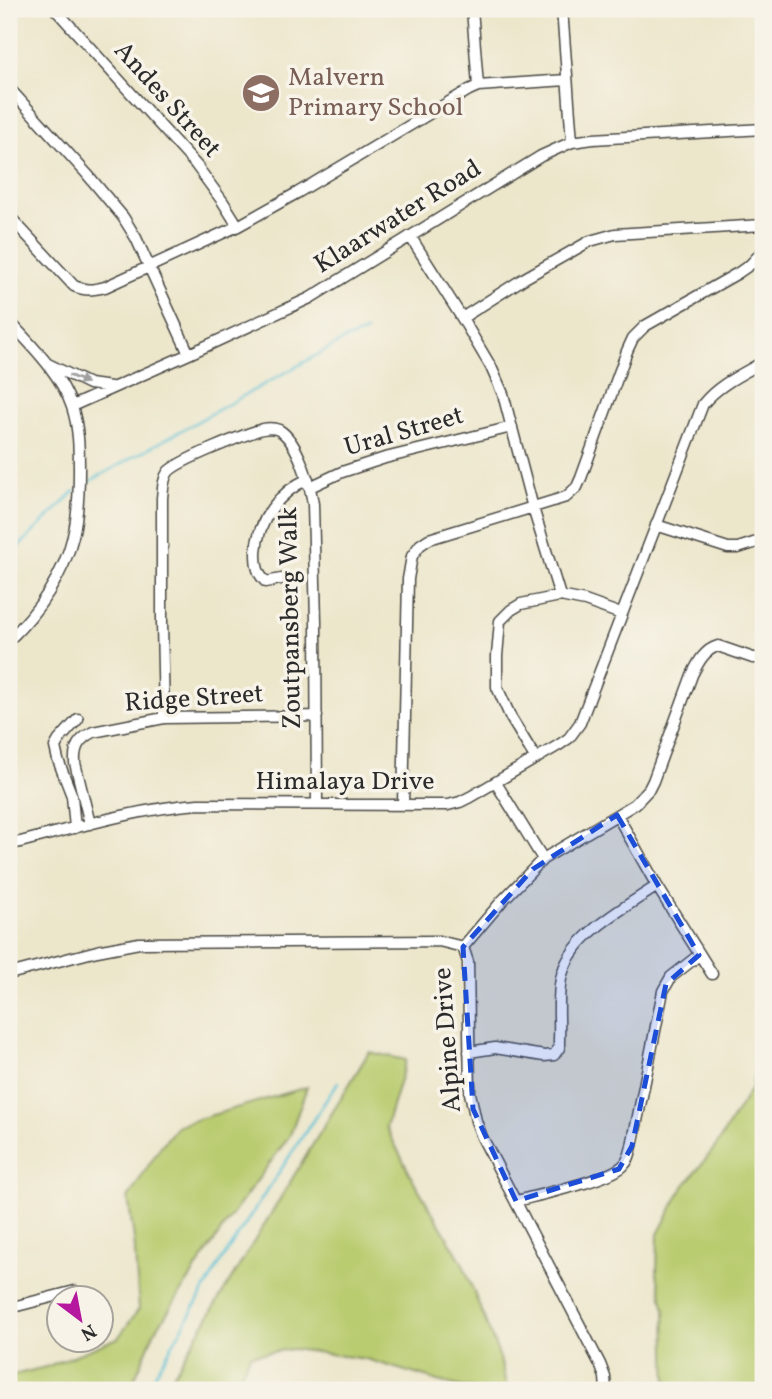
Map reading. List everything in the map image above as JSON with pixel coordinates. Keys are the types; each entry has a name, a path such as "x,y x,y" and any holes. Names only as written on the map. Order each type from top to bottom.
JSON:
{"street":[{"name":"Andes Street","path":"55,9 196,165 238,226"},
{"path":"472,9 478,86"},
{"path":"562,9 572,142"},
{"path":"9,216 74,286 83,290 105,288 238,226 478,86 567,80"},
{"path":"9,88 123,217 136,238 188,354"},
{"name":"Klaarwater Road","path":"72,406 310,298 541,156 572,142 763,129"},
{"path":"462,318 590,241 615,234 763,225"},
{"path":"410,236 498,381 560,596"},
{"path":"403,805 408,579 412,556 420,545 436,536 566,497 577,487 633,338 673,309 738,273 763,251"},
{"path":"9,321 54,373 72,406 79,451 78,501 73,538 54,583 21,629 9,640"},
{"name":"Himalaya Drive","path":"9,845 90,824 179,806 448,805 460,802 496,783 569,738 580,723 703,404 726,384 763,362"},
{"path":"45,363 89,384 114,387"},
{"name":"Ural Street","path":"281,579 266,582 258,573 256,560 259,535 265,519 295,484 309,483 385,458 512,427"},
{"name":"Zoutpansberg Walk","path":"164,718 162,498 165,477 174,466 237,439 263,429 278,430 296,452 309,483 314,525 317,804"},
{"path":"656,525 728,548 738,548 763,540"},
{"path":"536,759 511,718 497,687 499,628 504,615 521,604 560,596 585,601 621,614"},
{"path":"463,947 543,859 617,815 649,789 692,675 699,660 706,653 718,646 753,658 763,658"},
{"name":"Ridge Street","path":"90,824 74,753 79,742 93,732 164,718 317,716"},
{"path":"75,828 72,796 55,747 78,719"},
{"path":"496,783 543,859"},
{"path":"617,815 712,974"},
{"path":"470,1052 495,1048 544,1056 554,1055 559,1048 561,981 577,947 591,932 657,886"},
{"name":"Alpine Drive","path":"9,974 139,943 439,941 463,947 468,962 470,1093 476,1121 600,1364 606,1390"},
{"path":"516,1201 596,1179 625,1164 632,1146 663,991 671,977 699,955"},
{"path":"9,1308 46,1299"}],"highlighted area":[{"path":"617,815 699,955 666,984 632,1146 619,1169 516,1201 473,1109 463,947 533,869"}],"green space":[{"path":"763,1023 763,1390 667,1390 665,1310 657,1275 658,1234 682,1189 716,1146 752,1087"},
{"path":"369,1052 406,1060 386,1127 412,1178 462,1262 500,1358 507,1390 478,1390 366,1359 292,1349 250,1355 233,1390 164,1390"},
{"path":"307,1087 290,1135 227,1222 154,1333 130,1390 9,1390 9,1376 46,1367 78,1354 116,1354 116,1339 139,1309 128,1198 161,1146 178,1125"}],"waterway":[{"path":"83,485 344,340 366,332"},
{"path":"9,556 75,491"},
{"path":"148,1390 223,1258 338,1082"}],"place":[{"name":"Malvern Primary School","path":"261,93"}]}
